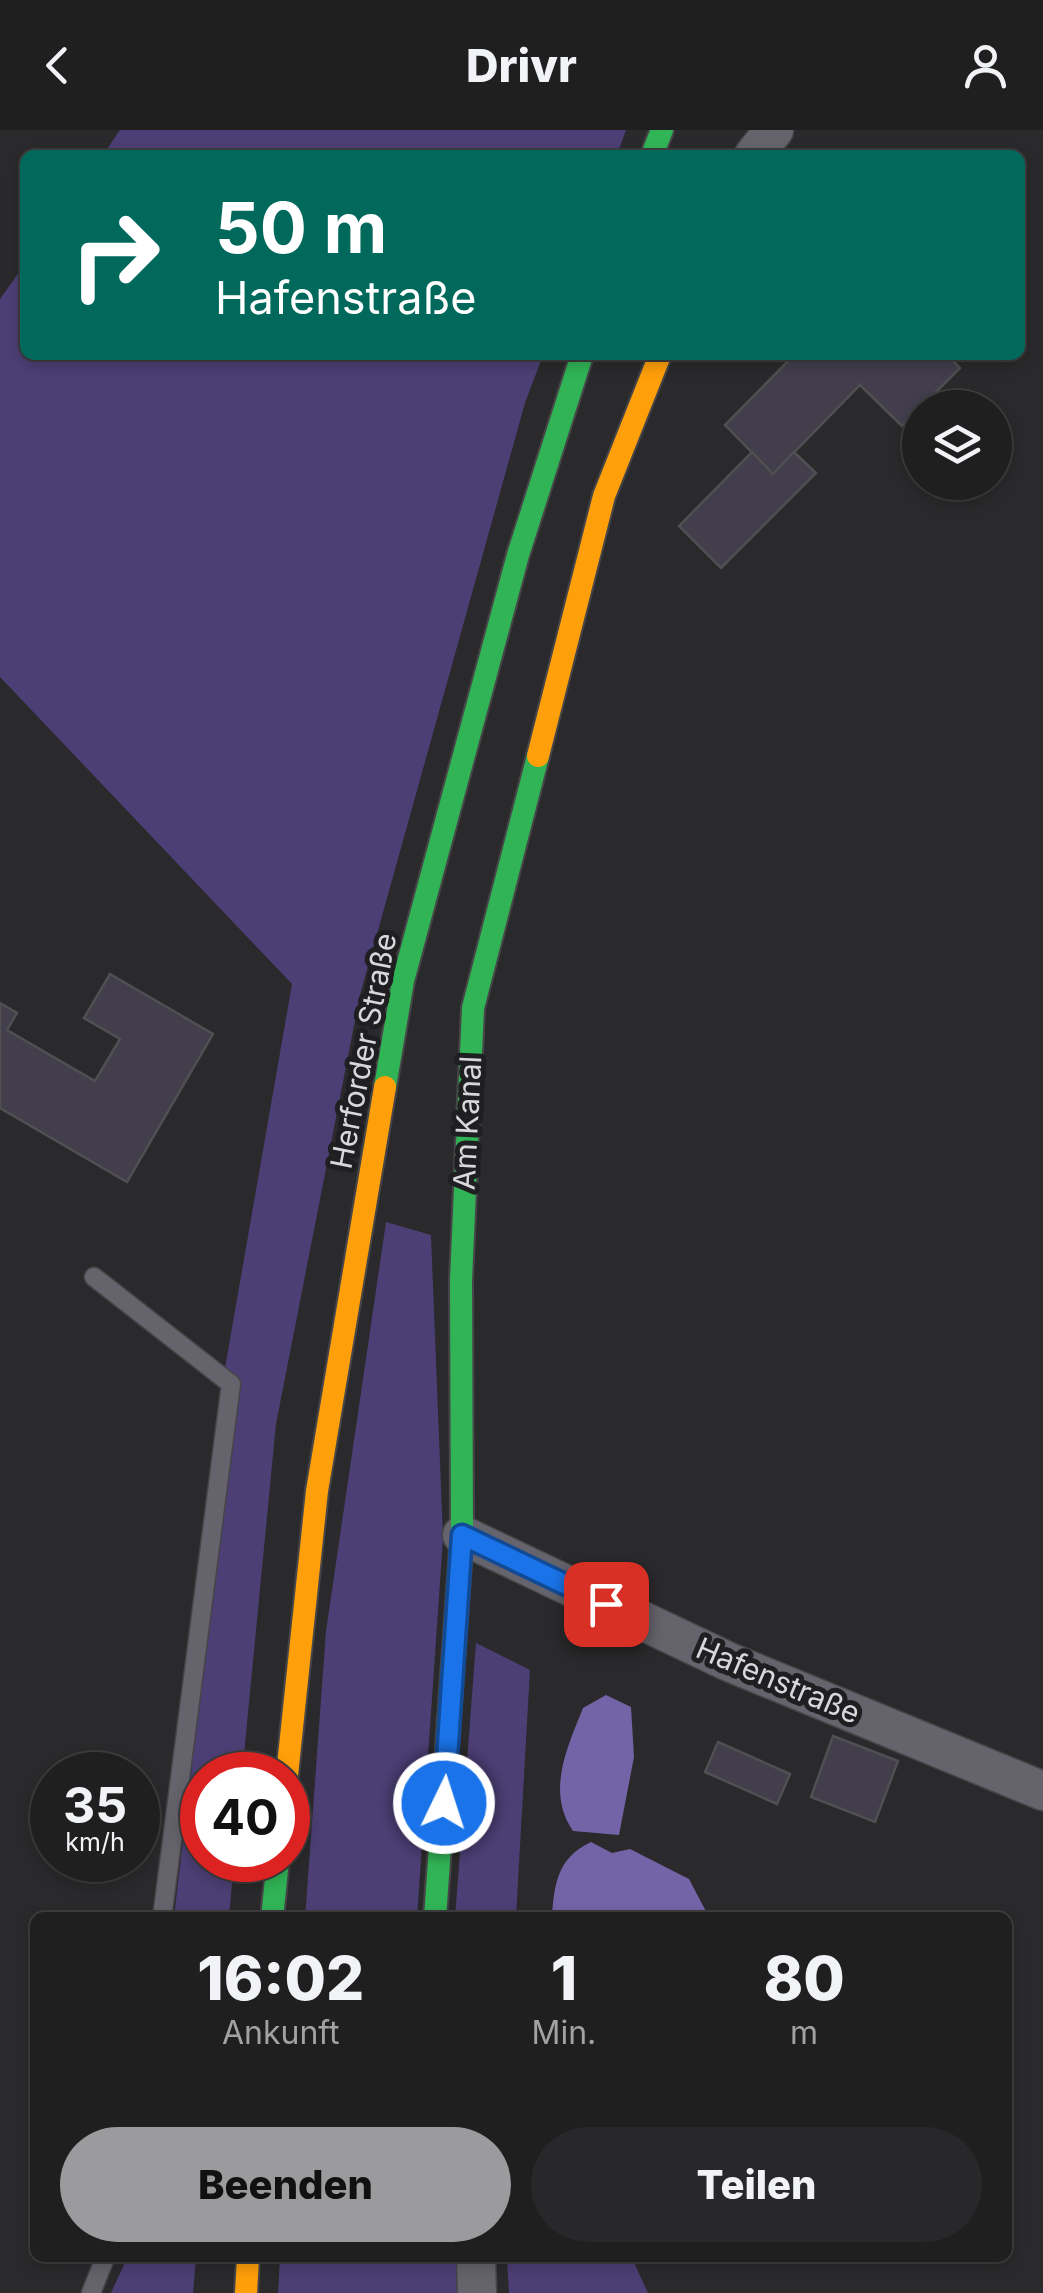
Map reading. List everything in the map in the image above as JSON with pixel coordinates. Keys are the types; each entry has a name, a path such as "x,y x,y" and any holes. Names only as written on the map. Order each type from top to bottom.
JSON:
{"street":[{"path":"758,150 774,130"},
{"name":"Herforder Straße","path":"289,1752 317,1491 404,981 518,556 580,360"},
{"name":"Am Kanal","path":"435,1912 462,1535 461,1280 473,1008 604,496 658,360"},
{"name":"Hafenstraße","path":"462,1535 729,1662 1043,1791"},
{"path":"273,1912 276,1882"},
{"path":"246,2293 248,2262"},
{"path":"476,2262 477,2293"}],"lane":[{"path":"94,1277 231,1384 163,1912"},
{"path":"91,2293 103,2262"}],"shaded area":[{"path":"120,130 626,130 619,150 106,150"},
{"path":"20,271 20,360 541,360 525,403 360,995 276,1424 244,1752 194,1752 237,1386 225,1368 292,984 0,677 0,299"},
{"path":"386,1222 431,1235 443,1538 417,1912 305,1912 326,1631"},
{"path":"476,1643 530,1670 516,1912 455,1912"},
{"path":"606,1695 631,1707 634,1757 619,1835 573,1831 561,1801 562,1770 583,1708"},
{"path":"591,1842 612,1853 630,1849 689,1879 706,1912 552,1912 560,1873 580,1848"},
{"path":"180,1866 180,1882 232,1882 229,1912 175,1912"},
{"path":"125,2262 196,2262 193,2293 111,2293"},
{"path":"280,2262 461,2262 457,2293 278,2293"},
{"path":"507,2262 634,2262 648,2293 509,2293"}],"building":[{"path":"789,360 952,360 960,368 938,390 902,390 902,426 860,385 773,474 725,425"},
{"path":"752,452 773,474 794,452 816,473 721,568 679,526"},
{"path":"110,974 213,1034 127,1182 0,1108 0,1003 17,1013 7,1030 95,1081 120,1039 84,1018"},
{"path":"833,1736 898,1761 875,1822 811,1797"},
{"path":"718,1742 790,1774 777,1804 705,1772"}],"traffic: fast":[{"path":"654,150 662,130"},
{"path":"385,1087 403,981 518,555 580,360"},
{"path":"435,1912 462,1535 461,1280 473,1008 538,756"},
{"path":"273,1912 276,1882"}],"traffic: slow":[{"path":"538,756 604,496 658,360"},
{"path":"289,1752 317,1491 385,1087"},
{"path":"246,2293 248,2262"}],"route":[{"path":"444,1803 462,1535 606,1604"}]}
